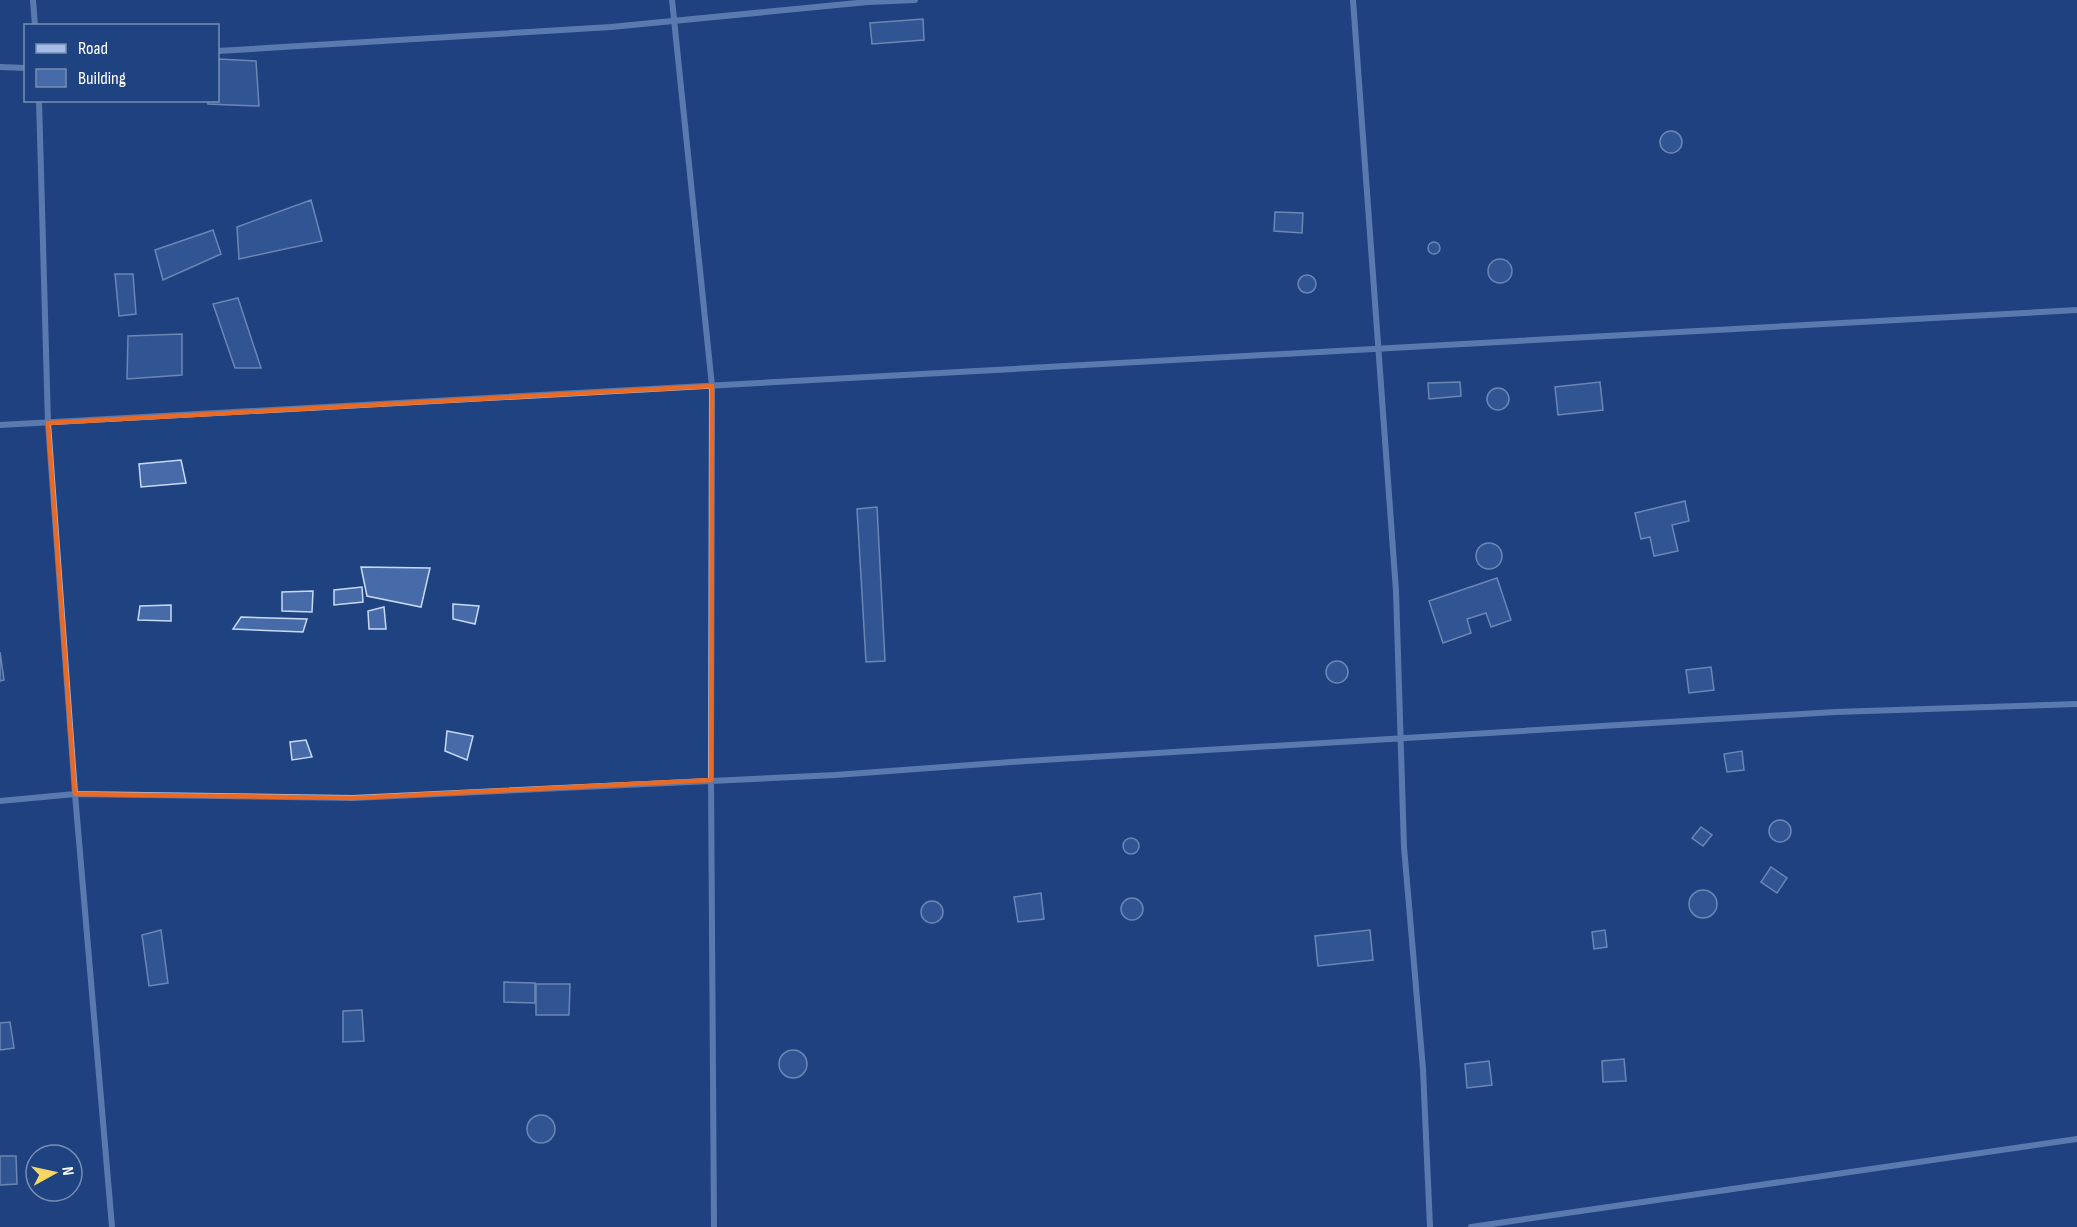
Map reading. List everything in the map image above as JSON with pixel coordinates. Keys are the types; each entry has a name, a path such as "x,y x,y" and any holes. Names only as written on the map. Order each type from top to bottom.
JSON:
{"street":[{"path":"33,0 35,24"},
{"path":"672,0 712,386 711,780 714,1227"},
{"path":"219,51 673,21 868,2 915,0"},
{"path":"1353,0 1376,348 1396,591 1404,848 1423,1070 1430,1227"},
{"path":"0,67 24,68"},
{"path":"39,102 48,423 75,794 112,1227"},
{"path":"0,425 2077,310"},
{"path":"0,801 75,794 353,798 835,775 1400,737 1835,712 2077,704"},
{"path":"1471,1227 2077,1139"}],"highlighted area":[{"path":"712,386 711,780 353,798 75,794 48,423"}],"building":[{"path":"923,19 924,40 872,44 870,23"},
{"path":"219,59 256,61 259,106 208,104 208,102 219,102"},
{"path":"1671,131 1681,138 1682,142 1675,152 1671,153 1661,146 1660,142 1667,132"},
{"path":"311,200 322,241 239,259 237,227"},
{"path":"1275,212 1303,213 1302,233 1274,231"},
{"path":"213,230 221,254 163,280 155,250"},
{"path":"1436,242 1440,248 1436,254 1432,254 1428,246"},
{"path":"1500,259 1509,262 1512,271 1509,280 1500,283 1491,280 1488,271 1491,262"},
{"path":"115,274 133,274 136,314 119,316"},
{"path":"1303,275 1311,275 1316,280 1314,291 1303,293 1298,288 1298,280"},
{"path":"238,298 261,368 235,368 213,304"},
{"path":"182,334 182,375 127,379 128,336"},
{"path":"1460,382 1461,396 1429,399 1428,383"},
{"path":"1600,382 1603,410 1558,415 1555,387"},
{"path":"1498,388 1506,391 1509,399 1506,407 1498,410 1490,407 1487,399 1490,391"},
{"path":"181,460 186,483 141,487 139,464"},
{"path":"1685,501 1689,521 1672,525 1678,551 1654,556 1650,537 1641,539 1635,513"},
{"path":"877,507 885,661 866,662 857,509"},
{"path":"1489,543 1498,547 1502,556 1498,565 1489,569 1480,565 1476,556 1480,547"},
{"path":"361,567 430,568 421,607 367,596"},
{"path":"1497,578 1511,620 1491,627 1486,613 1467,619 1471,633 1443,643 1429,601"},
{"path":"362,587 363,602 334,605 334,590"},
{"path":"313,591 312,612 282,611 282,592"},
{"path":"453,604 479,606 475,624 453,619"},
{"path":"171,605 171,621 138,620 140,606"},
{"path":"384,607 386,629 369,629 368,611"},
{"path":"241,617 307,619 303,632 233,629"},
{"path":"0,652 4,680 0,681"},
{"path":"1337,661 1345,664 1348,672 1345,680 1337,683 1329,680 1326,672 1329,664"},
{"path":"1711,667 1714,690 1689,693 1686,670"},
{"path":"447,731 473,736 467,760 445,751"},
{"path":"306,740 312,757 292,760 290,742"},
{"path":"1742,751 1744,770 1727,772 1724,754"},
{"path":"1780,820 1788,823 1791,831 1788,839 1780,842 1772,839 1769,831 1772,823"},
{"path":"1701,827 1712,835 1703,846 1692,838"},
{"path":"1128,838 1134,838 1139,846 1137,852 1128,854 1123,849 1123,843"},
{"path":"1771,867 1787,878 1777,893 1761,882"},
{"path":"1703,890 1713,894 1717,904 1713,914 1703,918 1693,914 1689,904 1693,894"},
{"path":"1041,893 1044,919 1018,922 1014,897"},
{"path":"1132,898 1140,901 1143,909 1140,917 1132,920 1124,917 1121,909 1124,901"},
{"path":"932,901 940,904 943,912 940,920 932,923 924,920 921,912 924,904"},
{"path":"161,930 168,983 149,986 142,935"},
{"path":"1370,930 1373,960 1318,966 1315,936"},
{"path":"1605,930 1607,947 1594,949 1592,932"},
{"path":"504,982 535,983 535,1003 504,1002"},
{"path":"536,984 570,984 569,1015 536,1015"},
{"path":"362,1010 364,1041 343,1042 343,1011"},
{"path":"10,1022 14,1048 0,1050 0,1023"},
{"path":"793,1050 803,1054 807,1064 803,1074 793,1078 783,1074 779,1064 783,1054"},
{"path":"1624,1059 1626,1081 1603,1082 1602,1061"},
{"path":"1489,1061 1492,1085 1467,1088 1465,1064"},
{"path":"541,1115 551,1119 555,1129 551,1139 541,1143 531,1139 527,1129 531,1119"},
{"path":"0,1156 16,1156 17,1184 0,1185"}]}
